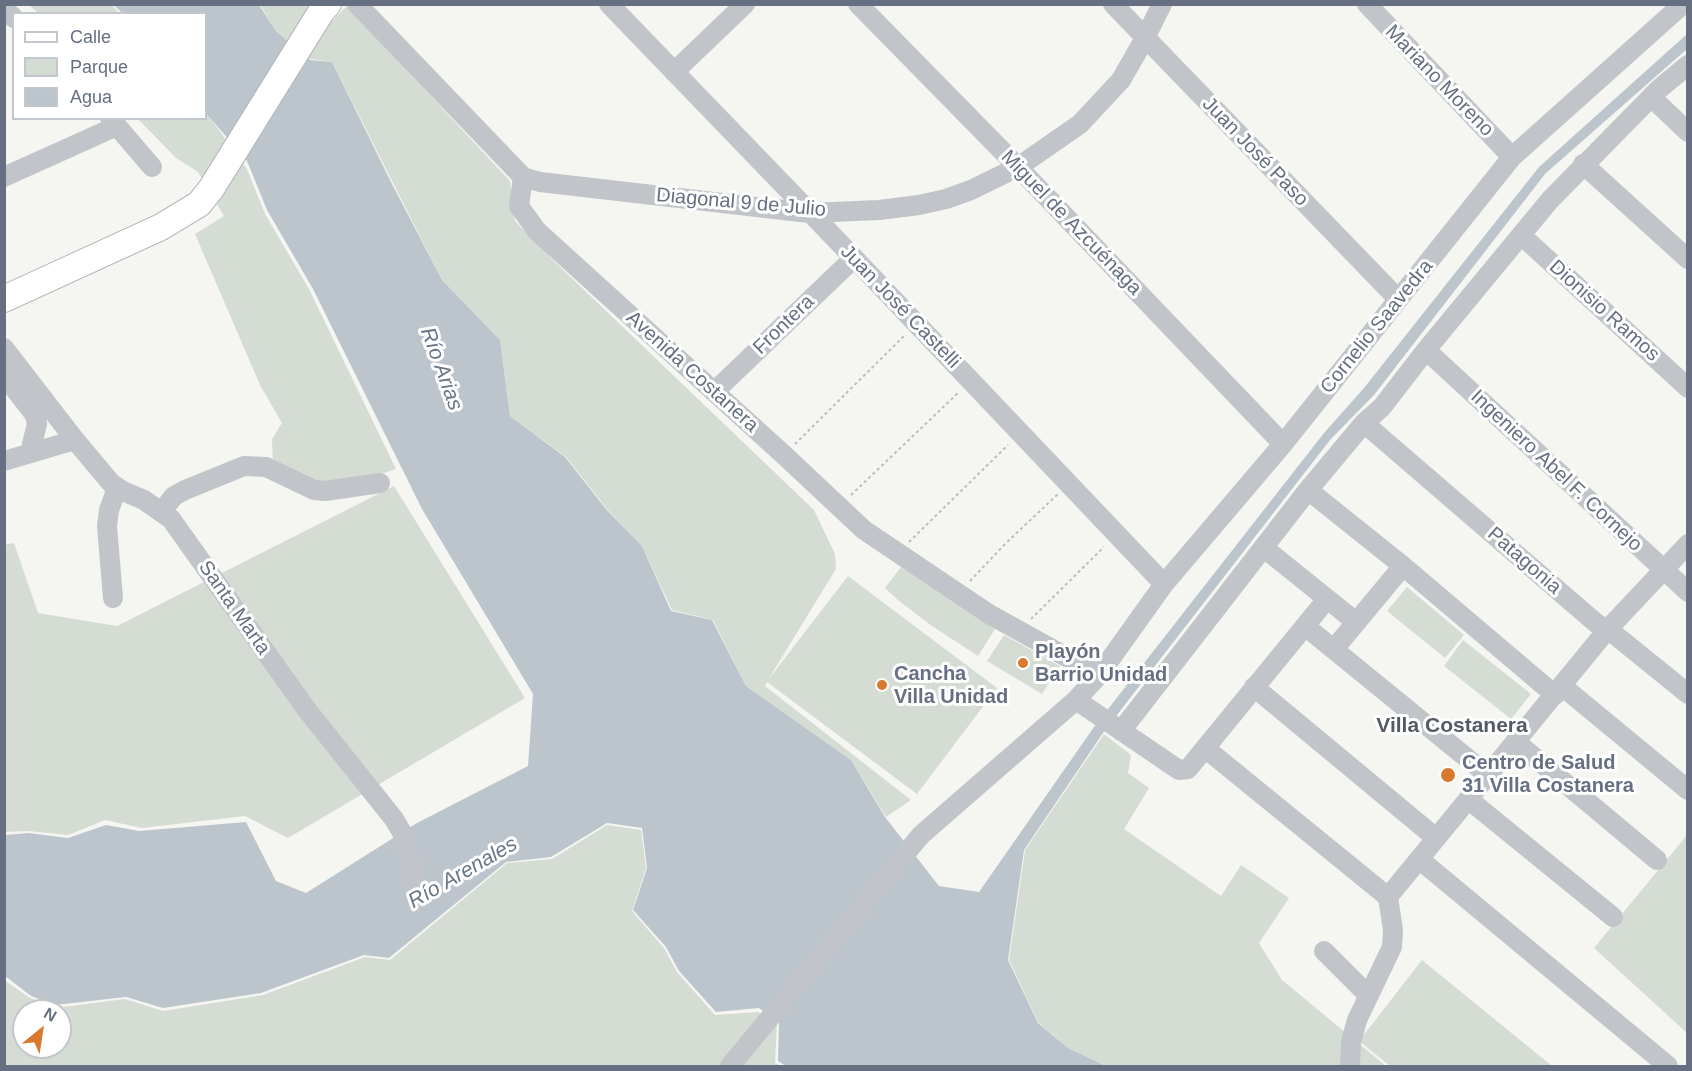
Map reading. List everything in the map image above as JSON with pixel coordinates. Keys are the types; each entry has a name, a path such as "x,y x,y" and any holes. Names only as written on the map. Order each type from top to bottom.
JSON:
{"main road":[{"path":"6,296 161,227 199,204 212,189 324,8"}],"street":[{"path":"357,4 523,177"},
{"name":"Juan José Castelli","path":"609,4 917,323 1164,584"},
{"path":"674,72 745,4"},
{"name":"Miguel de Azcuénaga","path":"858,4 1018,167 1282,444"},
{"name":"Juan José Paso","path":"1113,4 1398,299"},
{"name":"Diagonal 9 de Julio","path":"523,177 540,182 809,213 879,210 928,203 971,190 1018,167 1080,124 1120,80 1145,39 1162,4"},
{"name":"Mariano Moreno","path":"1367,4 1512,157"},
{"name":"Cornelio Saavedra","path":"733,1062 921,835 1076,700 1099,675 1164,584 1282,444 1512,157 1683,4"},
{"path":"1121,731 1308,490 1364,423 1382,407 1550,200 1651,97 1688,65"},
{"path":"1651,97 1688,132"},
{"path":"4,177 114,122 152,167"},
{"path":"1584,164 1688,259"},
{"name":"Avenida Costanera","path":"523,177 519,206 537,231 864,530 958,594 1099,675"},
{"name":"Dionisio Ramos","path":"1521,235 1688,388"},
{"name":"Frontera","path":"714,392 854,258"},
{"name":"Santa Marta","path":"4,348 111,483 162,511 171,519 307,710 394,819 404,836 418,902"},
{"name":"Ingeniero Abel F. Cornejo","path":"1426,350 1688,592"},
{"path":"4,375 35,415 37,424 32,444 33,452"},
{"name":"Patagonia","path":"1364,423 1596,624 1607,630 1688,694"},
{"path":"4,461 75,440"},
{"path":"162,511 174,496 244,466 266,466 314,490 325,492 380,483"},
{"path":"113,598 107,526 109,510 117,488"},
{"path":"1308,490 1558,690 1688,790"},
{"path":"1389,897 1607,630 1688,544"},
{"path":"1264,548 1356,622"},
{"path":"1334,650 1403,566"},
{"path":"1076,700 1179,770 1188,769 1327,599"},
{"path":"1305,626 1489,776"},
{"path":"1254,687 1436,838"},
{"path":"1516,742 1657,860"},
{"path":"1205,748 1389,897 1393,930 1392,947 1357,1020 1351,1042 1350,1066"},
{"path":"1468,799 1613,917"},
{"path":"1419,860 1668,1066"},
{"path":"1324,951 1368,995"}],"path":[{"path":"784,455 917,323"},
{"path":"839,507 971,381"},
{"path":"898,552 1021,433"},
{"path":"958,594 1006,543 1069,484"},
{"path":"1019,631 1117,535"}],"green space":[{"path":"29,5 112,5 118,12 37,12"},
{"path":"260,5 318,5 333,20 347,6 510,181 515,221 814,510 835,554 836,569 768,680 848,576 997,688 917,794 767,682 765,686 911,800 886,817 851,760 746,686 713,620 672,610 642,546 607,509 566,457 510,416 500,340 442,280 332,62 310,59 276,31"},
{"path":"207,113 247,169 265,214 309,289 396,469 366,479 321,485 273,464 272,439 282,423 260,385 195,234 224,216 198,172 176,158 139,120 207,120"},
{"path":"394,486 525,698 288,838 245,816 142,828 105,820 68,835 28,831 5,832 4,545 14,543 38,613 117,626"},
{"path":"901,567 926,580 995,629 978,656 929,624 885,588"},
{"path":"1407,587 1464,635 1445,658 1387,611"},
{"name":"Playón Barrio Unidad","path":"1004,635 1060,666 1042,694 987,661"},
{"path":"1463,640 1531,694 1511,719 1444,666"},
{"path":"1104,734 1131,755 1128,773 1149,788 1124,829 1221,896 1241,865 1289,898 1259,943 1282,980 1386,1066 1106,1066 1068,1048 1038,1022 1009,960 1025,850"},
{"path":"607,825 641,830 646,868 632,911 664,948 677,972 715,1015 758,1012 777,1023 775,1063 781,1066 5,1066 4,980 32,999 12,999 12,1059 72,1059 72,1006 125,999 163,1011 263,995 365,957 390,960 507,863 552,859"},
{"path":"1687,835 1687,1033 1594,948"},
{"path":"1422,960 1552,1066 1390,1066 1359,1041"}],"water":[{"path":"114,5 259,5 276,31 310,60 332,62 442,280 500,340 510,416 565,457 606,509 642,546 671,611 712,620 746,686 851,760 885,817 939,886 979,892 1094,727 1324,433 1364,388 1539,167 1687,34 1687,49 1545,174 1374,395 1330,440 1103,733 1024,850 1008,960 1038,1023 1068,1048 1106,1066 786,1066 778,1061 779,1022 759,1008 716,1012 679,971 666,947 633,910 647,868 642,828 607,823 551,857 506,862 389,958 364,955 261,993 163,1008 126,997 72,1003 72,999 39,999 31,996 5,976 5,835 29,833 68,838 106,825 139,831 246,822 276,881 306,893 417,823 528,766 533,694 422,509 313,289 267,210 247,161 207,114 207,12 121,12"}],"place":[{"name":"Playón Barrio Unidad","path":"1023,663"},
{"name":"Cancha Villa Unidad","path":"882,685"},
{"name":"Centro de Salud 31 Villa Costanera","path":"1448,775"}],"district":[{"name":"Villa Costanera","path":"1452,726"}],"water label":[{"name":"Río Arias","path":"441,369"},
{"name":"Río Arenales","path":"463,873"}]}
